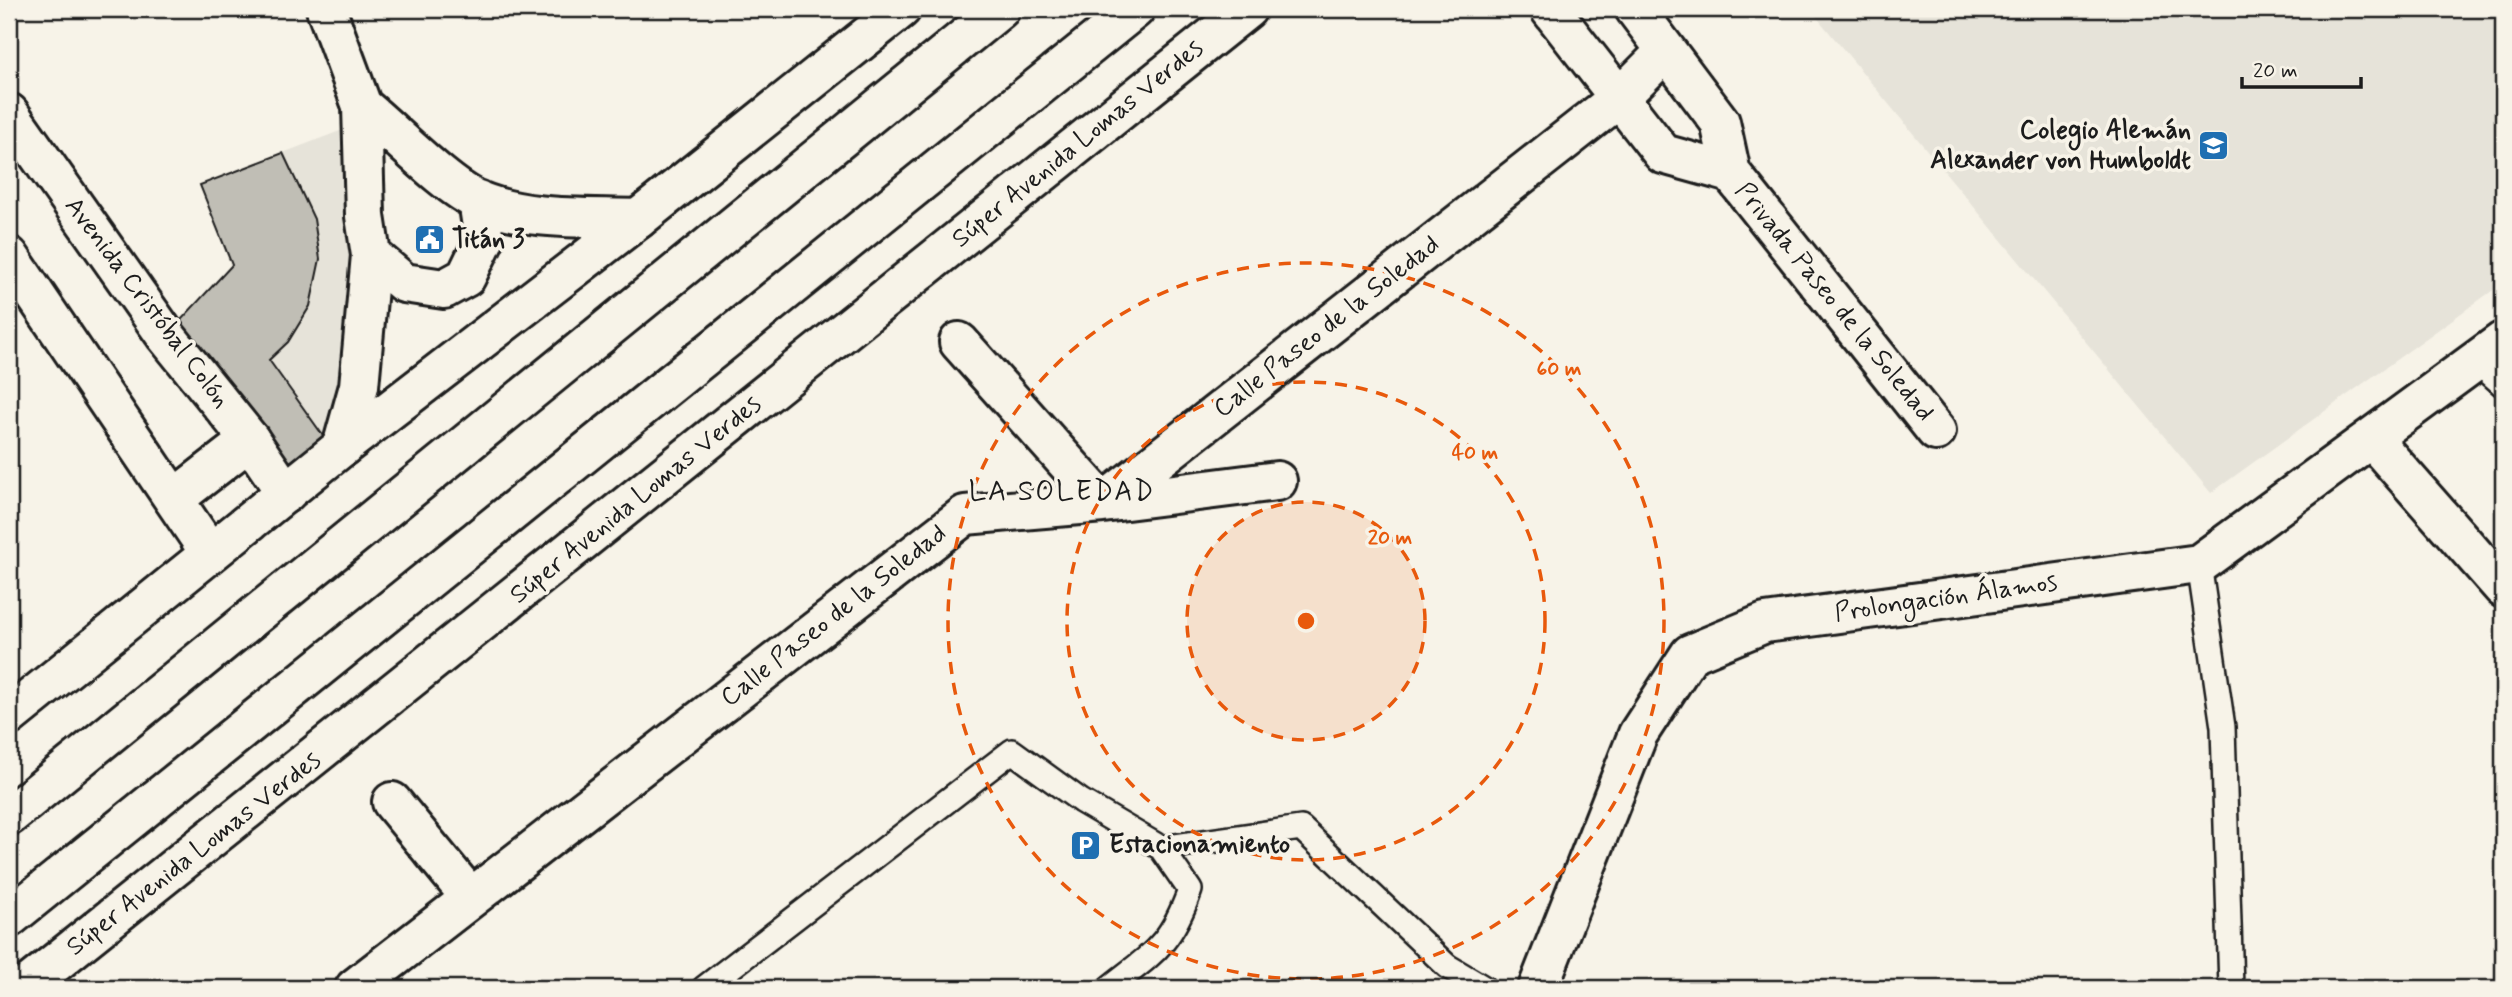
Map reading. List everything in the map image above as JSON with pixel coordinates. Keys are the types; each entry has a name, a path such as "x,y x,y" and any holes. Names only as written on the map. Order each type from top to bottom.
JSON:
{"street":[{"path":"327,9 362,106 365,216 371,255 359,386 342,447"},
{"path":"9,716 342,447 638,219 901,9"},
{"path":"9,816 1000,9"},
{"path":"9,918 1135,9"},
{"name":"Súper Avenida Lomas Verdes","path":"24,988 1247,9"},
{"name":"Privada Paseo de la Soledad","path":"1634,9 1720,122 1731,173 1936,431"},
{"name":"Privada Paseo de la Soledad","path":"1557,11 1663,154 1731,173"},
{"name":"Calle Paseo de la Soledad","path":"355,988 965,515 1103,503 1619,98 1666,51"},
{"path":"362,106 455,185 478,200 530,214 638,219"},
{"name":"Avenida Cristóbal Colón","path":"9,113 166,336 250,440 286,493"},
{"path":"371,255 404,283 444,289 466,276 484,240 478,200"},
{"path":"9,256 210,553"},
{"path":"959,342 1103,503 1277,481"},
{"name":"Prolongación Álamos","path":"1538,988 1638,734 1690,654 1765,623 2199,564 2372,439 2495,363"},
{"path":"2372,439 2503,588"},
{"path":"174,499 250,440"},
{"path":"392,803 471,898"}],"lane":[{"path":"2199,564 2223,727 2231,988"},
{"path":"704,988 1012,751 1082,801 1161,848 1189,890 1179,919 1163,945 1109,988"},
{"path":"1161,848 1301,828 1447,966 1484,988"}],"shaded area":[{"name":"Colegio Alemán Alexander von Humboldt","path":"1810,9 2503,9 2503,283 2211,493"},
{"path":"358,124 363,215 341,446 287,489 177,329 232,265 200,185"}],"building":[{"path":"283,153 314,219 320,259 310,306 288,342 269,360 324,437 282,468 180,321 232,265 200,185"}],"place":[{"name":"Colegio Alemán Alexander von Humboldt","path":"2214,146"},
{"name":"Titán 3","path":"429,240"},
{"name":"Estacionamiento","path":"1086,845"}],"district":[{"name":"LA SOLEDAD","path":"1062,492"}]}
